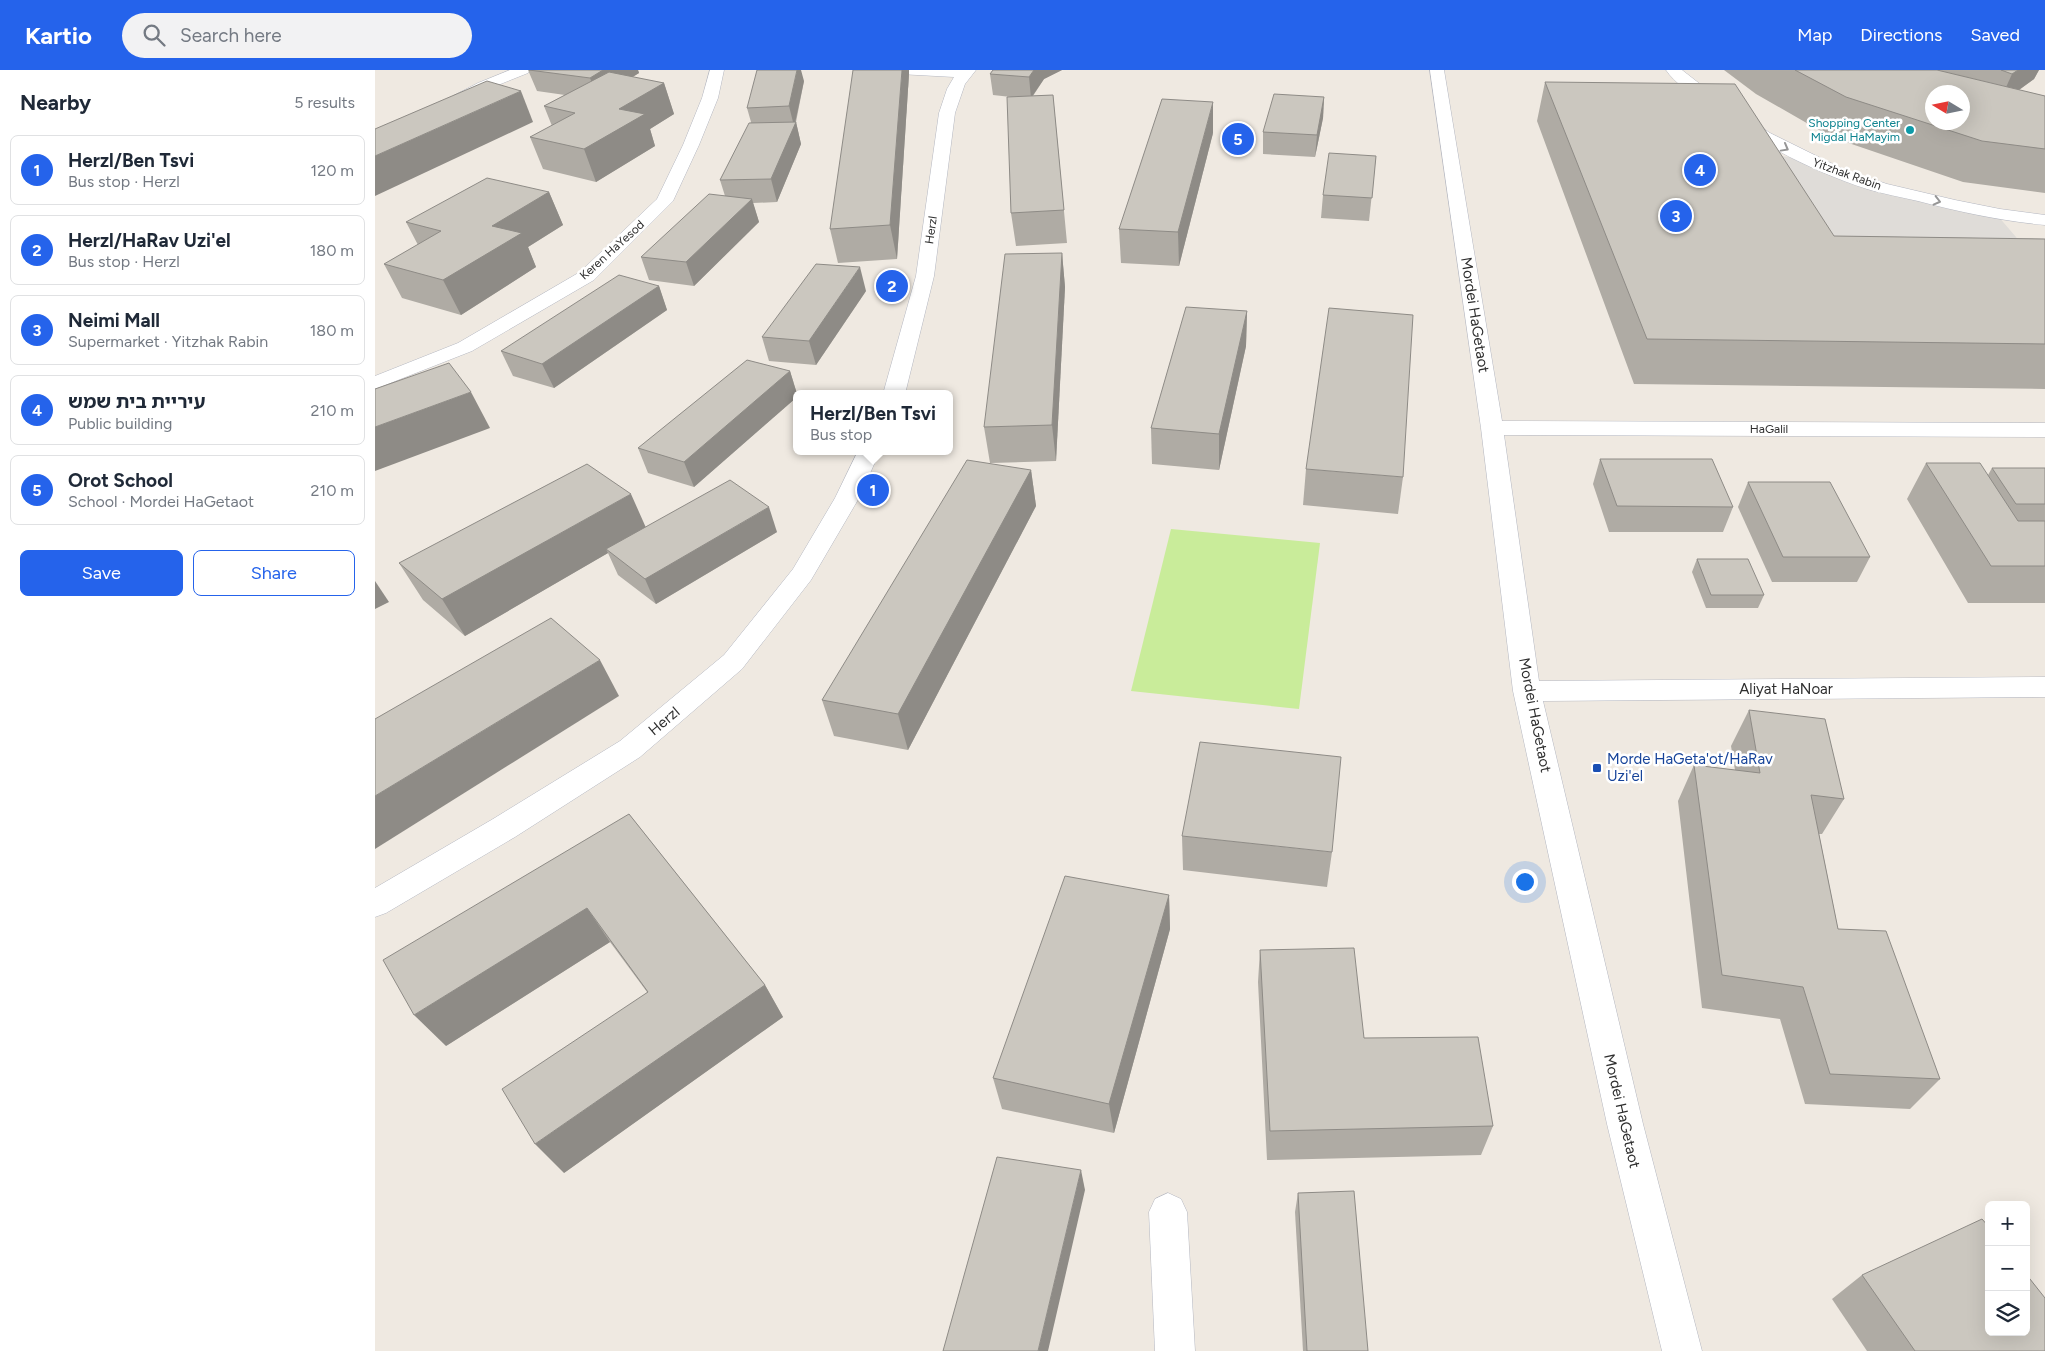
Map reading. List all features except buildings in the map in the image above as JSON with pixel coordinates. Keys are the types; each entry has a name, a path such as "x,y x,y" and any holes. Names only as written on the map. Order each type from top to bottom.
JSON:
{"street":[{"path":"441,107 483,86 523,70"},
{"name":"Keren HaYesod","path":"375,383 465,347 587,276 664,201 710,98 717,70"},
{"path":"899,70 967,72"},
{"name":"Mordei HaGetaot","path":"1437,70 1492,428 1527,691 1625,1124 1683,1351"},
{"name":"Yitzhak Rabin","path":"1673,70 1707,99 1747,127 1812,162 1866,183 1956,206 1998,216 2045,220"},
{"name":"Herzl","path":"895,390 925,276 947,113 952,94 967,72"},
{"name":"HaGalil","path":"1492,428 2045,430"},
{"name":"Herzl","path":"375,904 504,828 630,749 733,662 802,574 847,498 867,455"},
{"name":"Aliyat HaNoar","path":"1527,691 2045,687"},
{"path":"1168,1212 1175,1351"}],"green space":[{"path":"1171,529 1320,543 1299,709 1131,691"}],"shaded area":[{"path":"1741,153 1803,158 1866,183 1998,216 2045,271 1817,279"}],"place":[{"name":"Shopping Center Migdal HaMayim","path":"1910,130"},
{"name":"Orot School","path":"1238,139"},
{"name":"עיריית בית שמש","path":"1700,170"},
{"name":"Neimi Mall","path":"1676,216"},
{"name":"Herzl/HaRav Uzi'el","path":"892,286"},
{"name":"Herzl/Ben Tsvi","path":"873,490"},
{"name":"Morde HaGeta'ot/HaRav Uzi'el","path":"1597,768"}]}
